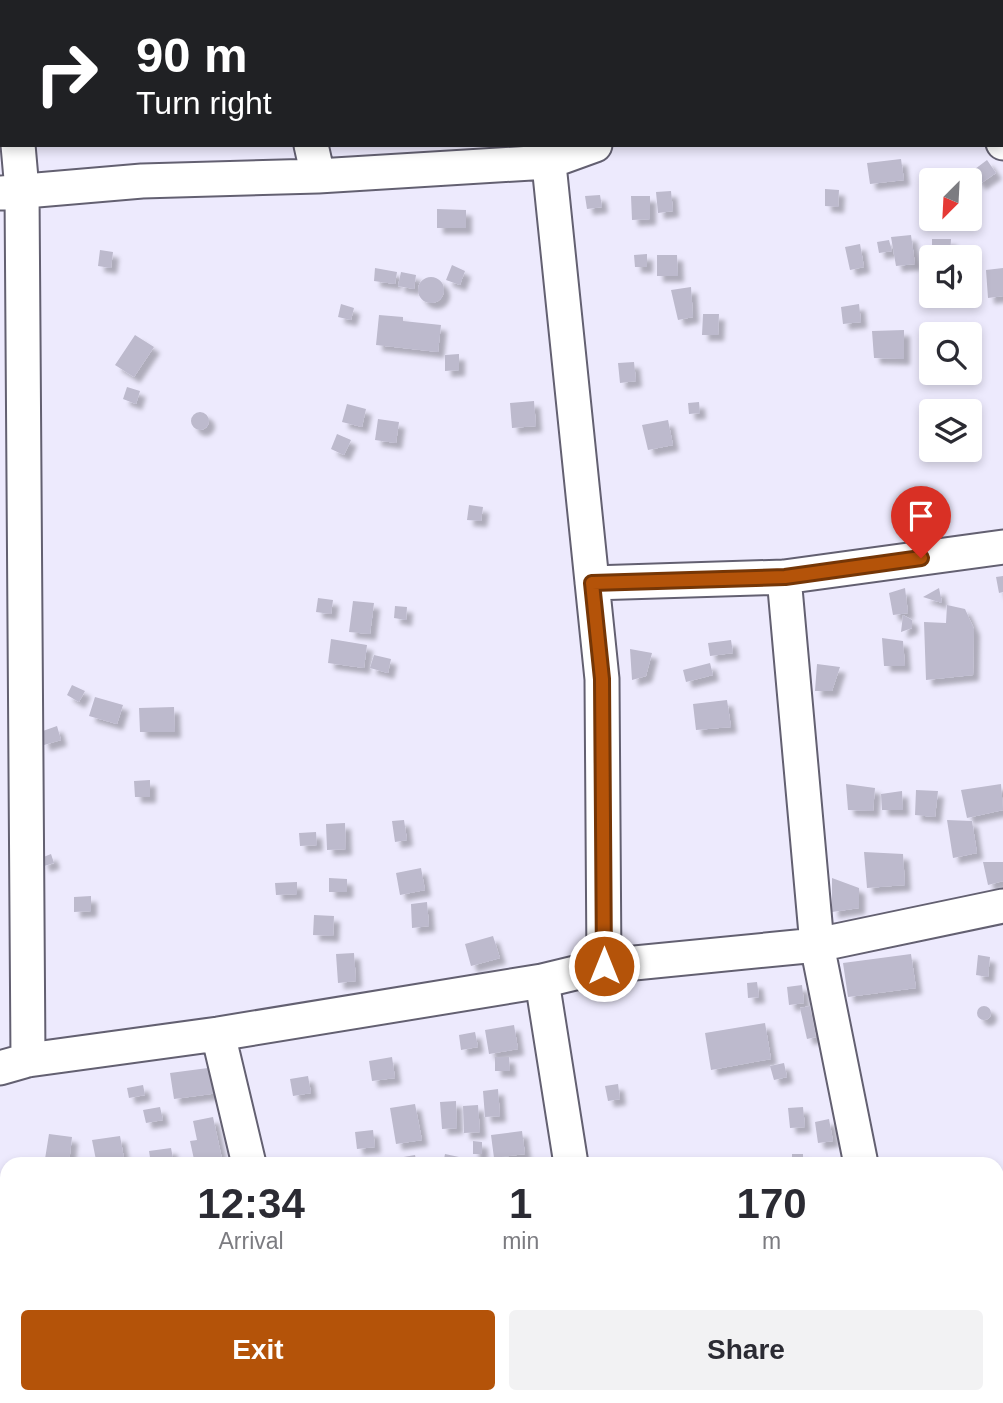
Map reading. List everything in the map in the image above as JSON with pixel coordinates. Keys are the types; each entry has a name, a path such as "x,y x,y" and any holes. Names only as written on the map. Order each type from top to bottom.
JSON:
{"street":[{"path":"18,147 11,192 14,1064 542,981 604,966 817,945 1003,906"},
{"path":"11,192 142,181 315,161 547,154 584,147"},
{"path":"547,154 602,679 604,966"},
{"path":"592,583 785,577 1003,547"},
{"path":"785,577 817,945 860,1157"},
{"path":"542,981 570,1157"},
{"path":"218,1034 248,1157"}],"building":[{"path":"901,159 904,180 870,184 867,163"},
{"path":"987,160 996,173 982,183 982,168 976,168"},
{"path":"825,189 839,190 838,207 825,206"},
{"path":"671,191 673,211 658,213 656,192"},
{"path":"600,195 602,207 587,209 585,196"},
{"path":"631,196 650,196 650,219 632,220"},
{"path":"437,209 466,210 466,228 437,228"},
{"path":"911,235 915,264 896,266 891,237"},
{"path":"932,239 951,239 951,245 932,245"},
{"path":"889,240 892,251 879,253 877,242"},
{"path":"860,244 864,267 850,270 845,247"},
{"path":"100,250 113,252 111,268 98,266"},
{"path":"647,254 647,267 635,267 634,255"},
{"path":"657,255 677,255 678,276 657,276"},
{"path":"452,265 465,271 460,285 446,280"},
{"path":"375,268 397,272 395,284 374,281"},
{"path":"1003,268 1003,296 988,298 986,270"},
{"path":"401,272 416,275 414,289 398,286"},
{"path":"431,277 440,281 444,290 440,299 431,303 422,299 418,290 422,281"},
{"path":"691,287 693,317 678,320 671,290"},
{"path":"341,304 354,308 351,320 338,317"},
{"path":"859,304 861,322 843,324 841,307"},
{"path":"703,314 719,314 718,335 702,335"},
{"path":"379,315 403,317 403,321 441,325 438,352 376,345"},
{"path":"904,330 904,359 874,358 872,331"},
{"path":"135,335 154,347 134,377 115,365"},
{"path":"459,354 459,370 445,371 445,355"},
{"path":"634,362 636,381 620,383 618,363"},
{"path":"127,387 140,391 136,404 123,399"},
{"path":"534,401 536,426 512,428 510,403"},
{"path":"699,402 700,413 689,414 688,403"},
{"path":"347,404 366,409 362,427 342,422"},
{"path":"196,412 204,412 209,421 207,428 196,430 191,425 191,417"},
{"path":"378,419 399,422 396,443 375,440"},
{"path":"668,420 673,445 648,450 642,425"},
{"path":"337,434 351,440 344,455 331,449"},
{"path":"469,505 483,507 481,521 467,520"},
{"path":"1003,576 1003,592 999,593 996,577"},
{"path":"905,588 908,613 893,615 889,593"},
{"path":"939,588 942,603 923,597"},
{"path":"318,598 333,600 331,614 316,612"},
{"path":"353,601 374,603 370,634 349,632"},
{"path":"947,605 965,609 974,629 973,675 926,680 924,622 946,623"},
{"path":"395,606 407,607 406,620 394,618"},
{"path":"903,615 912,620 912,628 901,632"},
{"path":"882,638 903,641 905,666 884,666"},
{"path":"331,639 367,645 364,668 328,663"},
{"path":"731,640 733,653 710,656 708,643"},
{"path":"630,649 652,653 646,676 632,680"},
{"path":"374,655 391,659 388,673 370,668"},
{"path":"710,663 713,675 686,682 683,670"},
{"path":"817,664 840,667 832,691 815,691"},
{"path":"72,685 85,691 79,702 67,695"},
{"path":"95,697 123,705 117,724 89,716"},
{"path":"727,700 731,727 696,730 693,704"},
{"path":"174,707 175,732 140,732 139,708"},
{"path":"57,726 61,740 44,745 40,732"},
{"path":"150,780 150,797 135,797 134,781"},
{"path":"846,784 875,788 873,811 848,810"},
{"path":"1001,784 1003,810 967,818 961,790"},
{"path":"916,790 938,791 935,817 915,815"},
{"path":"902,791 903,810 882,810 881,794"},
{"path":"404,820 407,840 395,842 392,821"},
{"path":"947,820 972,821 977,853 953,858"},
{"path":"345,823 346,849 327,850 326,824"},
{"path":"316,832 317,845 300,846 299,833"},
{"path":"864,852 903,854 905,885 867,888"},
{"path":"51,854 54,863 44,866 41,858"},
{"path":"983,862 1003,862 1003,881 988,885"},
{"path":"421,868 425,890 400,895 396,873"},
{"path":"329,878 347,879 347,892 329,892"},
{"path":"832,878 859,888 859,908 832,912"},
{"path":"297,882 297,894 276,895 275,883"},
{"path":"91,896 91,911 74,912 74,897"},
{"path":"427,902 429,926 412,928 411,904"},
{"path":"314,915 334,916 333,936 313,935"},
{"path":"493,936 500,958 471,966 465,944"},
{"path":"354,953 356,981 338,983 336,954"},
{"path":"911,954 916,988 848,997 843,963"},
{"path":"978,955 990,957 988,977 976,975"},
{"path":"757,982 759,997 748,998 747,983"},
{"path":"802,985 804,1003 789,1005 787,987"},
{"path":"810,1006 816,1037 807,1039 800,1008"},
{"path":"984,1006 989,1008 989,1018 984,1020 979,1018 977,1013 979,1008"},
{"path":"765,1023 771,1059 711,1070 705,1033"},
{"path":"514,1025 518,1049 489,1054 485,1030"},
{"path":"475,1032 478,1047 461,1050 459,1035"},
{"path":"392,1057 395,1078 372,1081 369,1061"},
{"path":"495,1057 509,1057 510,1071 495,1071"},
{"path":"784,1063 787,1077 774,1080 770,1066"},
{"path":"223,1066 226,1092 174,1099 170,1073"},
{"path":"308,1076 311,1093 293,1096 290,1079"},
{"path":"618,1084 620,1099 608,1101 605,1086"},
{"path":"143,1085 145,1095 129,1098 127,1088"},
{"path":"498,1089 500,1116 485,1117 483,1091"},
{"path":"456,1101 457,1128 442,1129 440,1102"},
{"path":"415,1104 422,1140 396,1144 390,1108"},
{"path":"478,1105 480,1132 464,1133 463,1106"},
{"path":"160,1107 163,1120 146,1123 143,1110"},
{"path":"803,1107 805,1127 790,1128 788,1108"},
{"path":"213,1117 222,1157 193,1157 190,1141 197,1140 193,1121"},
{"path":"829,1119 833,1141 818,1143 815,1122"},
{"path":"373,1130 375,1147 357,1149 355,1132"},
{"path":"522,1131 525,1154 494,1157 491,1135"},
{"path":"49,1134 72,1137 70,1157 45,1157"},
{"path":"120,1136 124,1157 95,1157 92,1140"},
{"path":"473,1141 482,1142 482,1154 473,1154"},
{"path":"171,1148 173,1157 150,1157 149,1151"},
{"path":"792,1154 803,1154 803,1157 792,1157"}],"route":[{"path":"604,966 602,679 592,583 785,577 921,558"}]}
